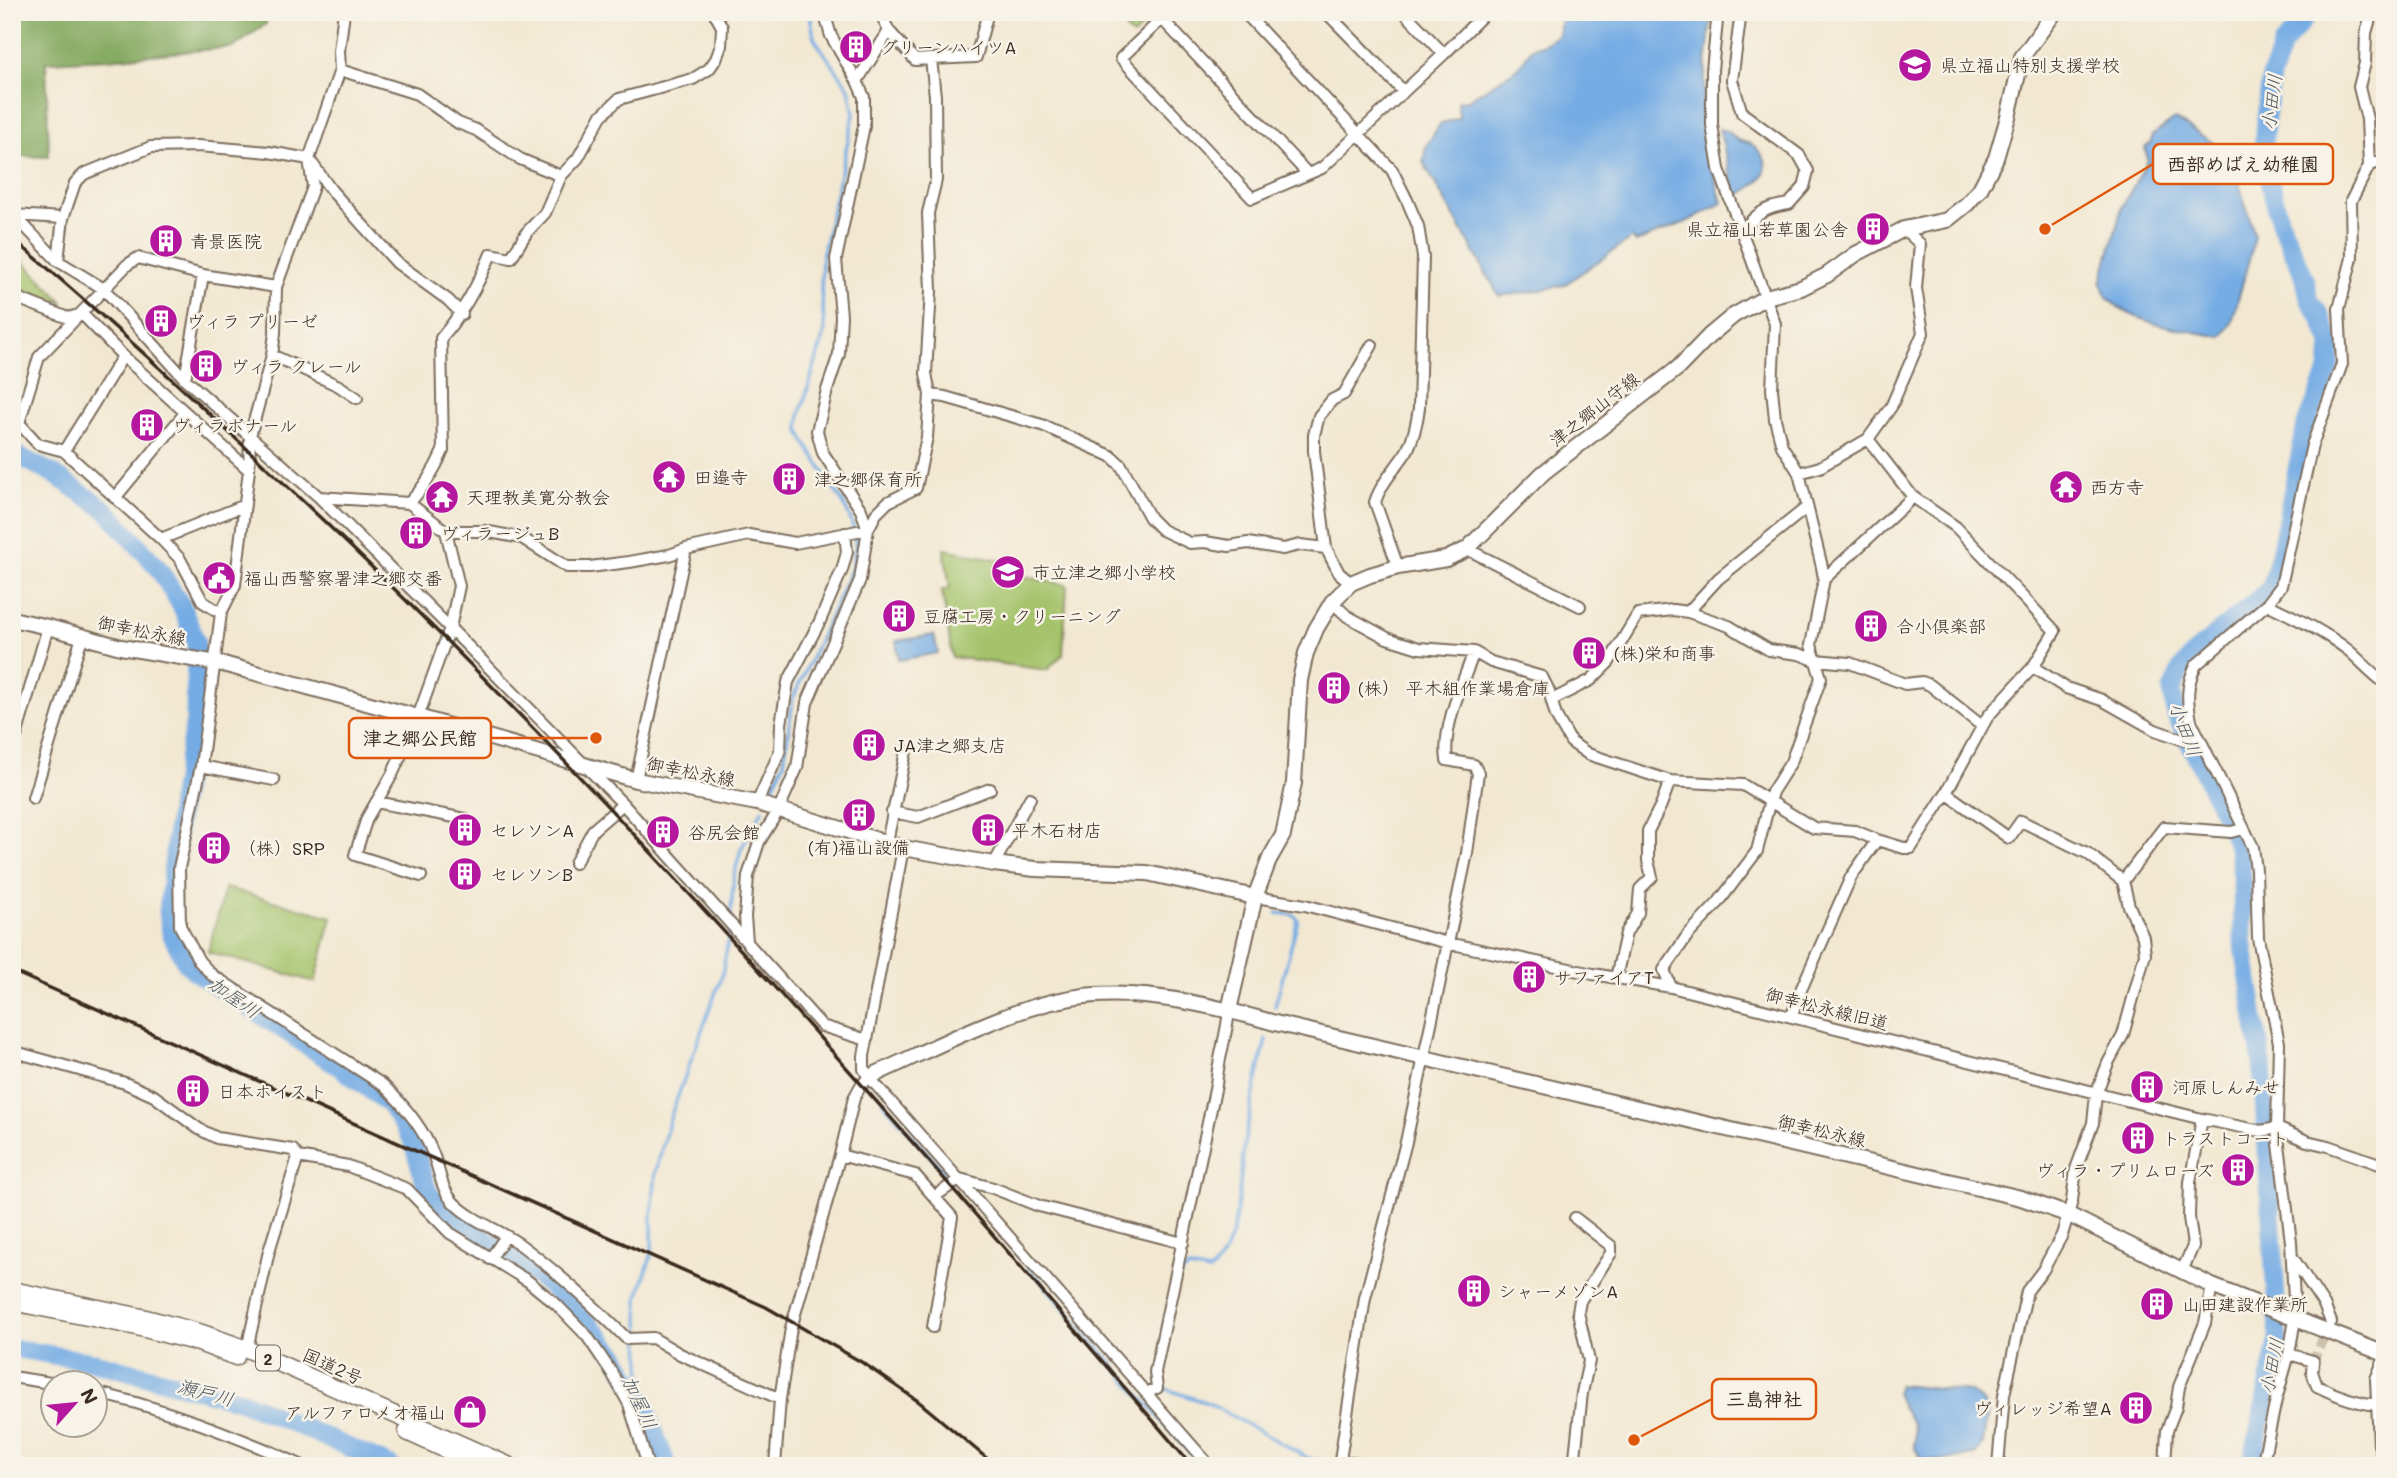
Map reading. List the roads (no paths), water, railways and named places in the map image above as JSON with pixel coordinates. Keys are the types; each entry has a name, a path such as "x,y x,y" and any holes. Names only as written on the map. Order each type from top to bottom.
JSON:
{"highway":[{"name":"国道2号","path":"12,1290 142,1317 202,1333 247,1349 510,1466"},
{"name":"国道2号","path":"12,1302 107,1320 199,1343 252,1362 481,1466"}],"main road":[{"name":"津之郷山守線","path":"1255,897 1270,858 1283,835 1294,783 1300,680 1306,653 1316,628 1332,603 1351,583 1376,572 1446,559 1467,549 1542,473 1678,368 1733,316 1766,297 1801,288 1827,275 1856,254 1905,229 1947,220 1967,204 1980,189 1996,158 2022,57 2055,12"},
{"name":"御幸松永線","path":"12,620 121,647 209,662 418,717 584,766 766,807 904,848 1035,869 1147,873 1255,897"},
{"path":"1228,1010 1255,897"},
{"name":"御幸松永線","path":"869,1077 998,1020 1046,1003 1093,995 1130,994 1228,1010 2021,1198 2068,1215 2212,1286 2385,1356"}],"street":[{"path":"344,12 339,51 340,70 309,159 313,187 275,287 275,333 272,355 250,436 249,470 235,586 221,613 209,662 201,766 179,868 178,916 185,937 199,961 212,975 383,1085 402,1103 433,1152 445,1191 454,1203 555,1272 627,1339 653,1338 680,1354 780,1399"},
{"path":"409,503 420,492 443,451 441,338 462,314 465,304 480,282 491,254 511,258 527,232 545,213 561,176 578,158 601,117 619,99 693,79 709,69 721,46 722,27 714,12"},
{"path":"824,12 831,36 858,80 864,97 864,125 836,259 841,316 839,355 817,431 822,453 861,510 868,529"},
{"path":"888,12 884,21 889,31 915,60 975,57 988,12"},
{"path":"1244,12 1392,170 1418,226 1423,257 1419,408 1416,430 1375,502 1398,567"},
{"path":"1326,12 1403,92"},
{"path":"1405,12 1444,54"},
{"path":"1671,987 1664,970 1687,936 1718,903 1757,851 1772,792 1791,762 1821,678 1811,645 1824,579 1799,473 1783,446 1775,419 1772,389 1775,324 1719,169 1712,125 1712,70 1718,12"},
{"path":"1741,12 1732,80 1742,113 1799,155 1808,171 1804,187 1789,204 1770,207 1751,219 1742,231"},
{"path":"2262,1466 2289,1354 2291,1317 2291,1255 2275,1129 2279,1043 2258,938 2253,847 2238,830 2193,741 2186,699 2189,679 2196,665 2267,604 2281,586 2312,445 2342,364 2339,309 2352,258 2351,201 2369,166 2367,119 2359,83 2365,63 2366,33 2372,12"},
{"path":"1308,174 1166,15 1121,58 1252,198 1308,174 1322,168 1484,13"},
{"path":"858,80 889,31"},
{"path":"766,807 797,768 807,703 860,580 868,529 876,514 888,502 916,488 927,437 930,395 926,373 931,291 928,213 936,180 935,96 931,59"},
{"path":"340,70 417,93 458,123 476,130 520,159 561,176"},
{"path":"58,261 63,218 75,183 85,174 150,147 198,146 269,152 309,159 331,190 397,263 448,300 462,314"},
{"path":"2369,166 2385,159"},
{"path":"13,215 63,218"},
{"path":"13,215 58,261 104,289 185,379 319,498 450,628 623,804 822,1026 867,1040"},
{"path":"1799,473 1820,467 1868,439 1891,407 1923,333 1916,288 1920,244 1905,229"},
{"path":"221,613 203,602 180,559 161,539 64,451 38,444 15,422 39,357 127,265 138,258 202,275 275,287"},
{"path":"185,379 202,275"},
{"path":"12,296 68,318 82,314"},
{"path":"82,314 123,356 249,470"},
{"path":"1351,583 1339,573 1326,548 1314,435 1319,416 1332,400 1344,394 1372,345"},
{"path":"272,355 339,386 357,398"},
{"path":"64,451 123,356"},
{"path":"930,395 1042,425 1111,456 1121,465 1150,518 1162,530 1190,543 1205,542 1228,546 1248,543 1283,549 1300,545 1326,548"},
{"path":"115,498 185,413"},
{"path":"1332,603 1348,616 1387,638 1419,648 1474,652 1491,662 1542,677 1556,716 1571,742 1588,754 1670,781 1743,785 1814,828 1855,831 1877,840 1911,848 1946,793 1988,716 2033,667 2054,631 1956,527 1913,497 1868,439"},
{"path":"1824,579 1913,497"},
{"path":"319,498 409,503 446,531 484,531 522,538 567,566 590,567 629,562 748,535 795,543 868,529"},
{"path":"161,539 245,505"},
{"path":"1688,612 1718,579 1806,508"},
{"path":"421,876 355,855 367,818 392,775 418,717 450,628 459,586 446,531"},
{"path":"747,941 745,917 748,876 759,842 780,751 781,724 788,682 820,621 842,570 847,552 845,534"},
{"path":"636,779 685,549"},
{"path":"1467,549 1580,606"},
{"path":"2267,604 2322,631 2351,652 2369,672 2385,683"},
{"path":"1552,699 1591,680 1609,662 1638,614 1673,610 1688,612 1729,626 1769,650 1799,654 1815,660 1850,663 1905,684 1922,682 1930,685 1982,726"},
{"path":"820,621 839,629"},
{"path":"12,750 48,627"},
{"path":"33,798 82,638"},
{"path":"1377,1466 1340,1460 1365,1298 1406,1142 1467,853 1478,773 1474,765 1447,760 1446,751 1454,709 1474,652"},
{"path":"2033,667 2066,688 2102,700 2155,730 2193,741"},
{"path":"887,842 906,751"},
{"path":"201,766 274,780"},
{"path":"1616,978 1626,933 1638,913 1640,888 1651,877 1648,831 1670,781"},
{"path":"892,812 918,817 990,789"},
{"path":"1946,793 2009,838 2021,821 2087,853 2123,881 2129,906 2143,937 2145,954 2123,1034 2096,1094 2093,1124 2076,1169 2062,1235 2027,1291 2004,1395 1998,1466"},
{"path":"994,864 1030,798"},
{"path":"376,803 465,819"},
{"path":"575,863 593,830 623,804"},
{"path":"2123,881 2164,827 2238,830"},
{"path":"1792,1016 1851,877 1877,840"},
{"path":"904,848 867,1040 864,1069 955,1181 1210,1466"},
{"name":"御幸松永線旧道","path":"1255,897 1305,905 1448,943 1671,987 2202,1119 2261,1131 2275,1129"},
{"path":"1146,1393 1157,1388 1155,1371 1216,1085 1228,1010"},
{"path":"12,1051 125,1083 154,1096 199,1129 217,1138 293,1150 298,1157 348,1166 407,1189 450,1233 528,1281 556,1304 587,1336 612,1373 628,1404 648,1466"},
{"path":"775,1466 780,1399 791,1328 841,1155 853,1098 869,1077"},
{"path":"2182,1271 2193,1246 2189,1217 2190,1182 2202,1119"},
{"path":"2275,1129 2385,1166"},
{"path":"841,1155 915,1175 952,1217 933,1327"},
{"path":"247,1349 269,1251 298,1157"},
{"path":"934,1197 955,1181 993,1188 1039,1206 1183,1243"},
{"path":"1574,1466 1589,1361 1578,1312 1580,1301 1611,1254 1611,1246 1575,1218"},
{"path":"491,1258 505,1238"},
{"path":"2291,1255 2324,1305 2331,1322"},
{"path":"2165,1466 2167,1430 2176,1407 2179,1388 2205,1323 2212,1286"},
{"path":"2289,1354 2313,1361 2312,1372 2317,1385 2329,1392 2377,1405"},
{"path":"2385,1356 2376,1379 2379,1445 2385,1462"},
{"path":"12,1377 38,1381"},
{"path":"108,1396 193,1420 303,1466"}],"water":[{"path":"1563,12 1712,12 1704,114 1708,147 1722,203 1686,222 1636,242 1632,238 1564,285 1499,296 1423,162 1426,146 1440,124 1459,118 1458,101 1468,100 1518,68 1532,48 1558,35"},
{"path":"2175,119 2236,157 2237,176 2255,237 2232,322 2222,337 2162,325 2131,314 2108,298 2101,283 2122,207 2148,160 2145,148 2153,135"},
{"path":"1719,129 1754,146 1765,162 1763,176 1736,197"},
{"path":"934,635 938,653 899,660 896,641"},
{"path":"1899,1385 1970,1392 1980,1399 1988,1409 1983,1444 1976,1454 1948,1460 1920,1458 1914,1446 1913,1424 1896,1392"}],"waterway":[{"path":"766,802 784,762 793,698 851,571 856,547 852,523 845,506 799,429 800,415 825,331 821,291 822,257 854,114 849,88 815,40 809,12"},
{"name":"小田川","path":"2251,1466 2278,1334 2262,1065 2243,941 2239,850 2226,817 2176,715 2172,690 2181,669 2199,649 2271,588 2306,425 2329,370 2331,344 2321,317 2309,299 2305,278 2280,222 2264,157 2271,77 2282,46 2310,12"},
{"name":"加屋川","path":"12,453 52,473 106,510 159,569 182,607 196,642 195,721 180,802 168,912 171,933 186,963 197,973 338,1066 389,1104 411,1137 428,1192 444,1210 544,1281 573,1306 616,1355 643,1402 667,1466"},
{"path":"730,921 734,876 741,849 763,809"},
{"path":"1275,1006 1298,920 1294,915 1277,913"},
{"path":"643,1402 638,1297 652,1253 656,1171 670,1118 722,975 730,929"},
{"path":"1180,1277 1181,1273 1189,1268 1209,1272 1228,1245 1234,1227 1248,1122 1266,1039"},
{"path":"883,1102 953,1182"},
{"path":"1005,1240 1201,1466"},
{"name":"瀬戸川","path":"12,1348 94,1362 242,1401 391,1466"},
{"path":"1164,1353 1162,1380 1166,1389 1208,1403 1308,1458 1339,1465"}],"tunnel":[{"path":"2313,1361 2329,1325"}],"railway":[{"path":"12,238 119,331 292,491 412,606 528,723 643,844 866,1089 1192,1466"},
{"path":"12,971 766,1307 863,1363 918,1401 996,1466"}],"place":[{"name":"グリーンハイツA","path":"856,47"},
{"name":"県立福山特別支援学校","path":"1915,65"},
{"name":"県立福山若草園公舎","path":"1873,229"},
{"name":"西部めばえ幼稚園","path":"2045,229"},
{"name":"青景医院","path":"166,241"},
{"name":"ヴィラ プリーゼ","path":"161,321"},
{"name":"ヴィラ クレール","path":"206,366"},
{"name":"ヴィラボナール","path":"147,425"},
{"name":"田邉寺","path":"669,477"},
{"name":"津之郷保育所","path":"789,479"},
{"name":"西方寺","path":"2066,487"},
{"name":"天理教美寛分教会","path":"442,497"},
{"name":"ヴィラージュB","path":"416,533"},
{"name":"市立津之郷小学校","path":"1008,572"},
{"name":"福山西警察署津之郷交番","path":"219,578"},
{"name":"豆腐工房・クリーニング","path":"899,616"},
{"name":"合小倶楽部","path":"1871,626"},
{"name":"(株)栄和商事","path":"1589,653"},
{"name":"(株） 平木組作業場倉庫","path":"1334,688"},
{"name":"津之郷公民館","path":"596,738"},
{"name":"JA津之郷支店","path":"869,745"},
{"name":"(有)福山設備","path":"859,815"},
{"name":"セレソンA","path":"465,830"},
{"name":"平木石材店","path":"988,830"},
{"name":"谷尻会館","path":"663,832"},
{"name":"（株）SRP","path":"214,848"},
{"name":"セレソンB","path":"465,874"},
{"name":"サファイアT","path":"1529,977"},
{"name":"河原しんみせ","path":"2147,1087"},
{"name":"日本ホイスト","path":"193,1091"},
{"name":"トラストコート","path":"2138,1138"},
{"name":"ヴィラ・プリムローズ","path":"2238,1170"},
{"name":"シャーメゾンA","path":"1474,1291"},
{"name":"山田建設作業所","path":"2157,1304"},
{"name":"ヴィレッジ希望A","path":"2136,1408"},
{"name":"アルファロメオ福山","path":"470,1412"},
{"name":"三島神社","path":"1634,1440"}]}
